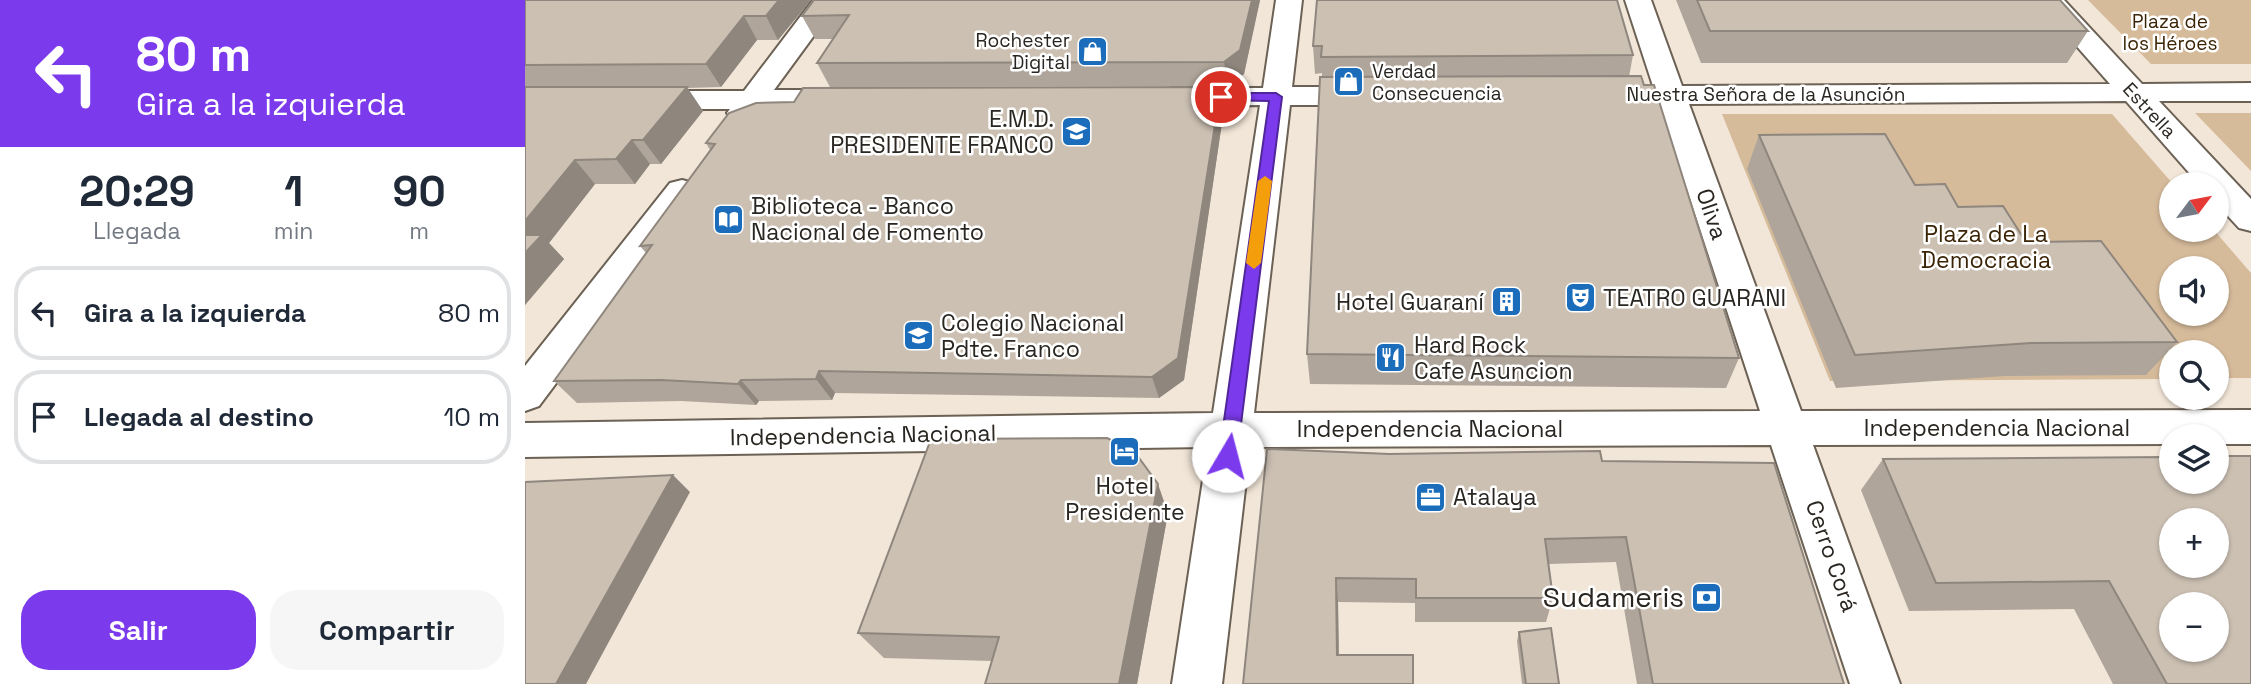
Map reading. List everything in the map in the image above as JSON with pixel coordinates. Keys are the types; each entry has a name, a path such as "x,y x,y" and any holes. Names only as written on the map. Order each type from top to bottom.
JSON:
{"street":[{"path":"525,395 827,0"},
{"path":"1197,684 1289,0"},
{"name":"Oliva","path":"1638,0 1788,428"},
{"name":"Estrella","path":"2049,0 2251,220"},
{"name":"Nuestra Señora de la Asunción","path":"1575,95 2251,92"},
{"path":"1138,98 1398,96"},
{"path":"618,100 876,99"},
{"name":"Independencia Nacional","path":"525,440 1231,430 2251,427"},
{"name":"Cerro Corá","path":"1788,428 1875,684"}],"green space":[{"name":"Plaza de los Héroes","path":"2088,0 2251,0 2251,64 2151,64"},
{"path":"2195,113 2251,113 2251,171"},
{"name":"Plaza de La Democracia","path":"1722,114 2112,114 2163,172 2159,172 2159,242 2224,242 2251,273 2251,378 2229,378 2229,340 2159,340 2159,379 1830,381"}],"building":[{"path":"525,0 779,0 766,16 744,16 706,64 525,65"},
{"path":"814,0 1252,0 1240,50 1224,62 817,63 849,15 802,16"},
{"path":"1317,0 1617,0 1633,55 1321,57 1322,46 1313,46"},
{"path":"1697,0 2060,0 2088,31 1710,31"},
{"name":"Hotel Guaraní","path":"1641,76 1644,85 1654,85 1739,358 1307,354 1320,77"},
{"path":"525,87 687,87 643,140 632,140 616,159 575,160 525,221"},
{"path":"1221,87 1178,358 1152,377 819,371 816,379 741,380 738,384 661,380 554,381 652,245 640,246 715,144 706,143 729,113 756,103 794,102 803,88"},
{"path":"1885,134 1915,185 1945,184 1958,207 2003,206 2026,242 2101,241 2159,318 2159,326 2165,326 2175,340 2031,343 1855,355 1759,135"},
{"path":"525,235 542,235 525,253"},
{"path":"1107,438 1134,451 1158,484 1119,684 985,684 999,637 858,633 931,439"},
{"path":"1267,449 1389,454 1600,451 1602,461 1774,463 1844,684 1653,684 1626,537 1545,539 1553,598 1416,598 1416,579 1336,578 1337,655 1413,655 1413,684 1243,684"},
{"path":"2229,456 2251,456 2251,684 2167,684 2109,581 1936,583 1883,459 2159,457 2159,494 2229,494"},
{"path":"673,475 556,684 525,684 525,482"},
{"path":"1551,628 1559,684 1526,684 1519,632"}],"slow traffic":[{"path":"1254,263 1265,181"}],"place":[{"name":"Rochester Digital","path":"1093,51"},
{"name":"Verdad Consecuencia","path":"1349,82"},
{"name":"E.M.D. PRESIDENTE FRANCO","path":"1077,132"},
{"name":"Biblioteca - Banco Nacional de Fomento","path":"728,219"},
{"name":"TEATRO GUARANI","path":"1580,298"},
{"name":"Hotel Guaraní","path":"1507,302"},
{"name":"Colegio Nacional Pdte. Franco","path":"918,336"},
{"name":"Hard Rock Cafe Asuncion","path":"1391,358"},
{"name":"Hotel Presidente","path":"1125,452"},
{"name":"Atalaya","path":"1430,497"},
{"name":"Sudameris","path":"1707,597"}],"route":[{"path":"1221,97 1276,97 1228,456"}]}
